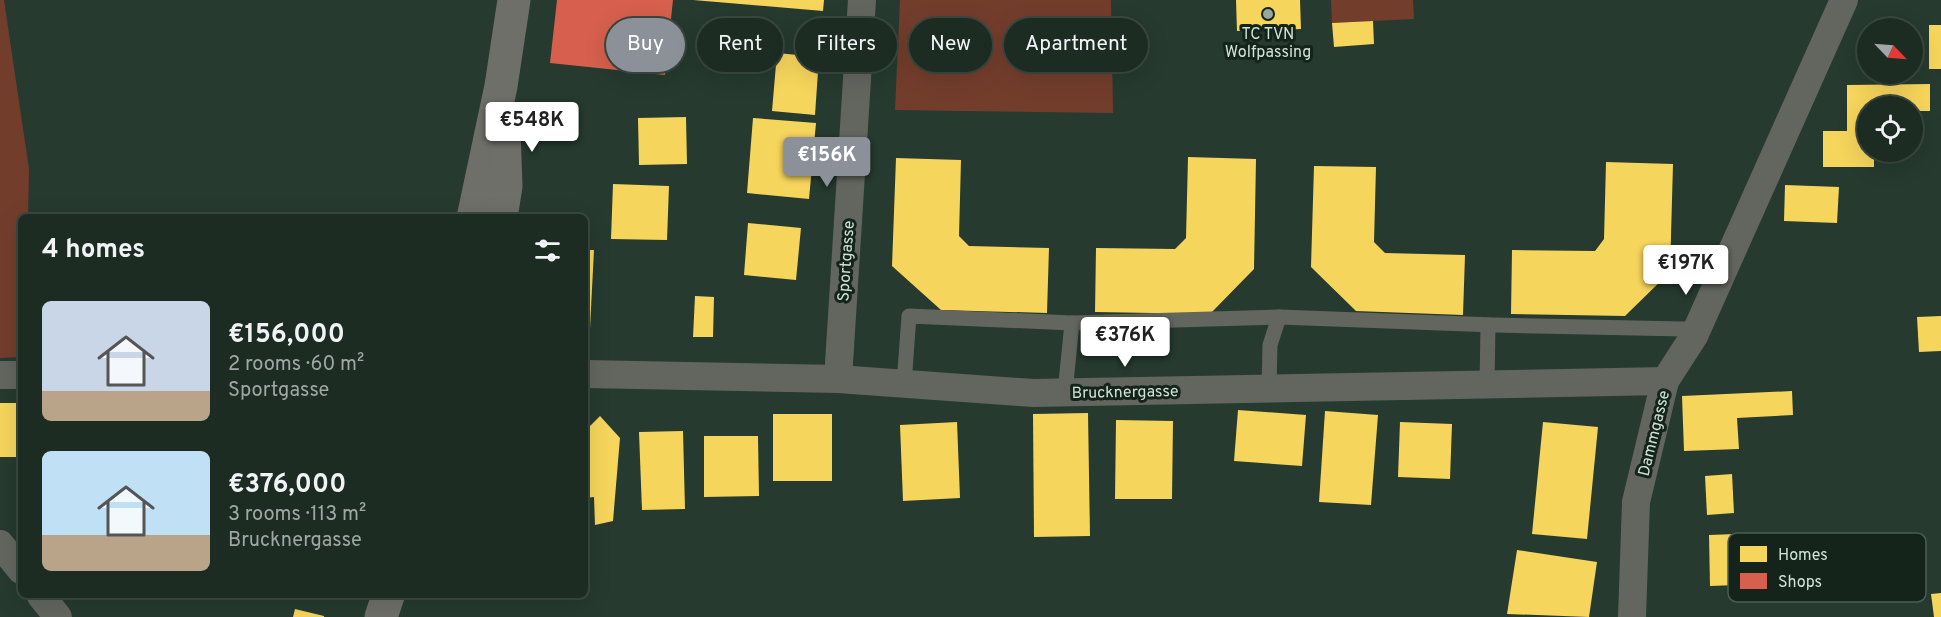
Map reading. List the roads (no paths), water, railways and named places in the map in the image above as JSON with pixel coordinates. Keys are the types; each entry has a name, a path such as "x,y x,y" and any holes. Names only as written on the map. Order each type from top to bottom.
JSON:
{"main road":[{"path":"474,214 501,86 514,0"},
{"path":"501,86 506,155 501,214"},
{"path":"381,617 387,598"}],"street":[{"name":"Sportgasse","path":"838,379 862,0"},
{"name":"Dammgasse","path":"1632,617 1636,502 1665,381 1694,336 1844,0"},
{"name":"Brucknergasse","path":"588,374 838,379 1033,393 1665,381"},
{"path":"0,375 18,375"},
{"path":"0,544 18,566"},
{"path":"43,598 58,617"}],"lane":[{"path":"904,384 909,316 1072,323 1279,317 1488,325 1684,329 1694,336"},
{"path":"1269,389 1269,345 1279,317"},
{"path":"1065,392 1072,323"},
{"path":"1487,385 1485,354 1488,325"}],"place":[{"name":"TC TVN Wolfpassing","path":"1268,14"}]}
